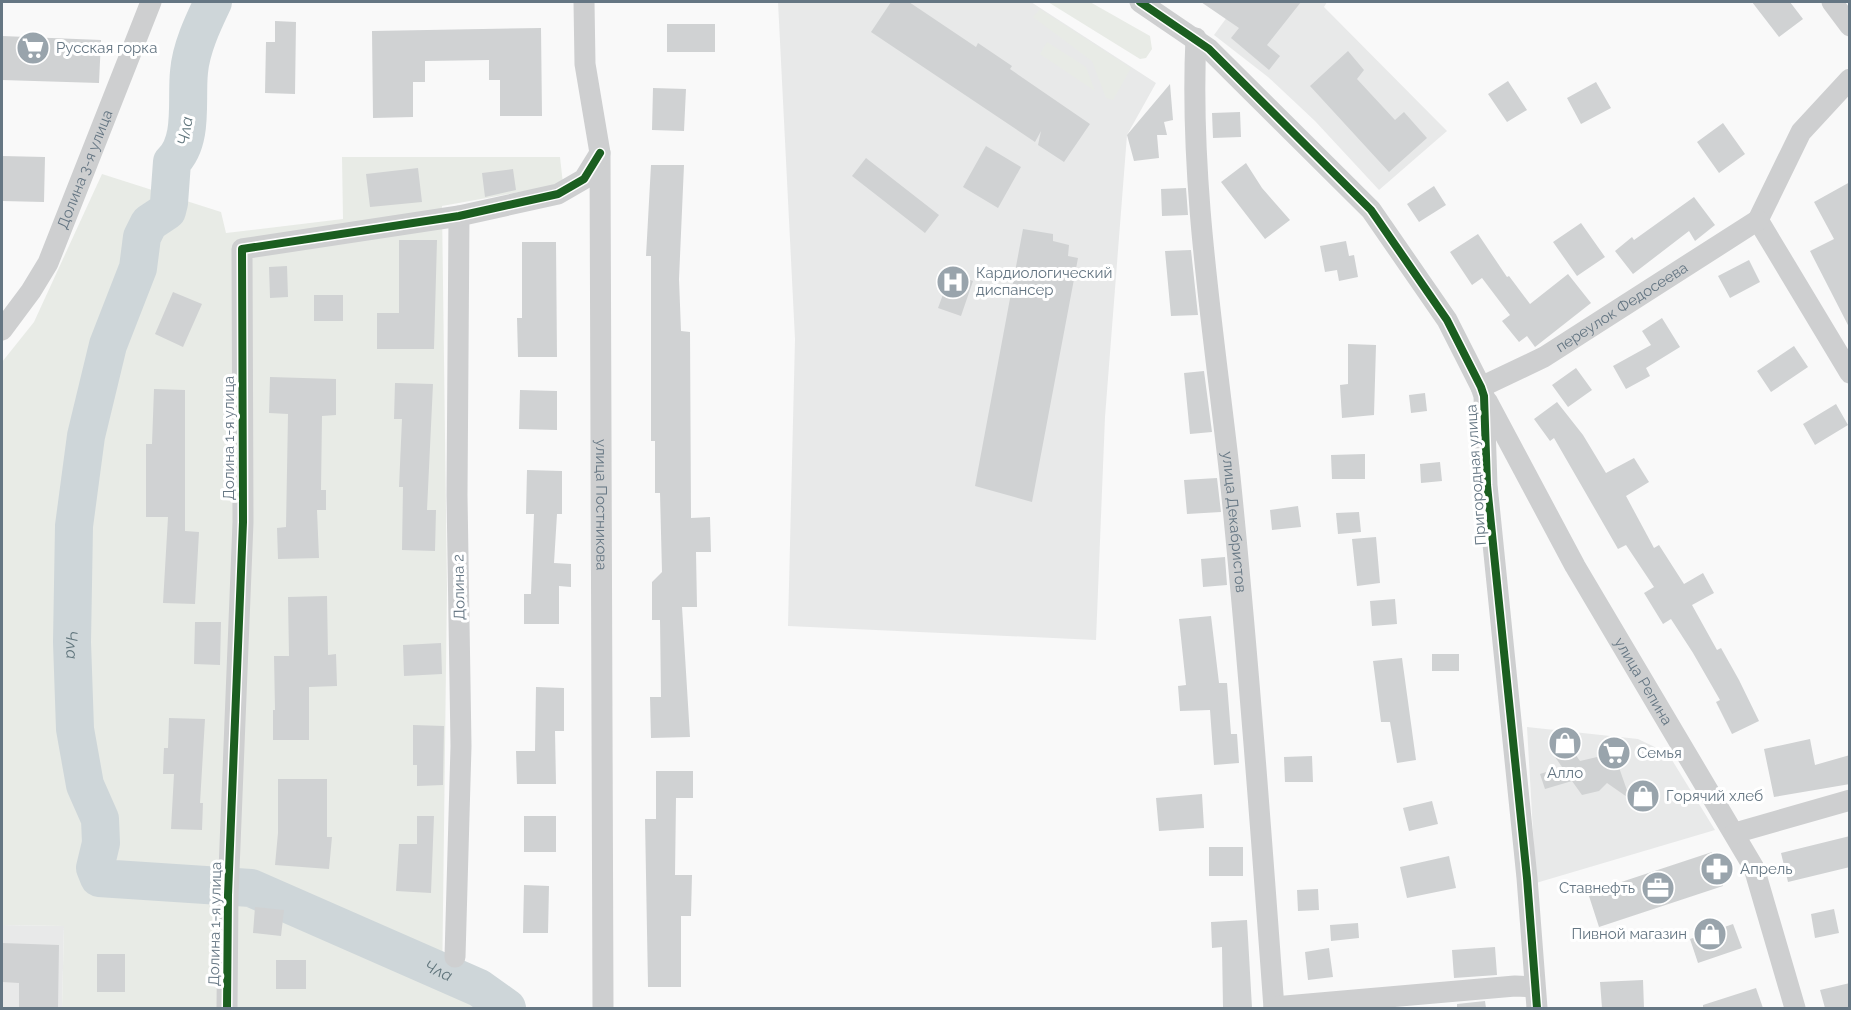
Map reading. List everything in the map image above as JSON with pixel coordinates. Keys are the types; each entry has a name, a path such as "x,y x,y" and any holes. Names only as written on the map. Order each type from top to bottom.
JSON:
{"street":[{"name":"Долина 3-я улица","path":"2,330 31,291 48,263 152,2"},
{"name":"улица Постникова","path":"584,2 585,64 600,153 603,1008"},
{"name":"Пригородная улица","path":"1140,2 1196,38 1371,210 1446,320 1483,391 1487,485 1526,867 1535,998"},
{"path":"1832,2 1850,26"},
{"name":"улица Декабристов","path":"1196,38 1193,90 1200,200 1244,604 1274,1008 1509,987 1535,998"},
{"path":"1850,79 1801,132 1758,220 1850,373"},
{"name":"Долина 1-я улица","path":"227,1008 228,888 243,522 242,249 459,216 558,194 584,179 600,153"},
{"name":"Долина 2","path":"455,957 460,746 457,495 459,216"},
{"name":"переулок Федосеева","path":"1483,391 1544,357 1758,220"},
{"name":"улица Репина","path":"1483,391 1575,567 1754,868 1796,1008"},
{"path":"1734,833 1850,800"}],"shaded area":[{"name":"Кардиологический диспансер","path":"778,2 1031,2 1156,83 1127,135 1105,417 1096,640 788,626 795,339"},
{"path":"1048,2 1090,2 1150,36 1152,49 1146,58 1140,59"},
{"path":"1238,2 1327,2 1324,7 1447,131 1379,190 1315,121 1268,77 1214,35"},
{"path":"1040,9 1131,68 1113,100 1106,98 1092,61 1033,17"},
{"path":"1047,42 1086,67 1095,91 1040,54"},
{"path":"342,157 560,157 563,184 442,206 447,588 442,990 480,1008 62,1008 64,926 2,925 2,362 34,322 102,174 221,212 226,233 343,219"},
{"path":"1527,727 1638,739 1661,750 1672,760 1715,830 1536,883"},
{"path":"2,925 64,926 62,1008 2,1008"}],"building":[{"path":"891,2 909,2 976,47 978,43 1012,66 1010,69 1090,124 1064,162 1038,145 1041,131 1035,142 871,32"},
{"path":"1201,2 1301,2 1267,45 1280,56 1269,70 1231,38 1239,28"},
{"path":"1752,2 1790,2 1803,19 1779,37"},
{"path":"275,21 296,22 295,94 265,93 266,42 275,42"},
{"path":"667,24 715,24 715,52 667,52"},
{"path":"541,28 542,116 500,116 500,80 489,80 489,60 425,61 425,82 413,82 413,117 373,118 372,31"},
{"path":"2,36 101,40 99,83 2,80"},
{"path":"1348,51 1364,70 1357,79 1395,120 1404,112 1427,138 1389,172 1310,86"},
{"path":"1508,81 1527,110 1507,122 1488,94"},
{"path":"1596,82 1611,108 1581,124 1567,98"},
{"path":"1170,84 1173,120 1164,122 1167,135 1157,135 1159,158 1134,161 1127,135"},
{"path":"653,88 686,89 684,131 652,130"},
{"path":"1240,112 1241,137 1213,138 1212,113"},
{"path":"1723,123 1745,154 1719,173 1697,142"},
{"path":"986,146 1021,167 998,208 963,187"},
{"path":"2,156 45,157 44,202 2,201"},
{"path":"866,158 939,215 925,233 852,176"},
{"path":"1246,163 1262,188 1290,220 1265,239 1221,182"},
{"path":"651,165 684,165 679,279 681,331 690,332 691,518 710,517 711,552 696,552 697,607 682,607 690,737 651,738 650,697 661,697 660,620 652,620 652,582 662,572 660,493 655,493 655,441 651,441 651,256 646,256"},
{"path":"418,168 422,202 370,207 366,174"},
{"path":"513,169 516,190 485,197 482,173"},
{"path":"1850,182 1850,329 1810,251 1834,239 1814,202"},
{"path":"1434,186 1446,205 1419,222 1407,204"},
{"path":"1186,188 1188,215 1162,216 1161,189"},
{"path":"1694,197 1715,225 1695,241 1689,231 1633,274 1615,251 1632,237 1634,240"},
{"path":"1581,223 1605,257 1577,276 1553,242"},
{"path":"1023,229 1053,234 1053,241 1069,245 1068,256 1078,258 1032,502 975,486"},
{"path":"1478,234 1507,277 1509,276 1530,304 1568,274 1591,303 1535,347 1527,336 1519,342 1502,321 1510,315 1482,278 1472,285 1450,252"},
{"path":"399,240 437,240 434,349 377,349 377,313 399,313"},
{"path":"1346,241 1349,256 1354,255 1358,277 1339,281 1337,270 1325,272 1320,246"},
{"path":"522,242 556,242 557,357 518,357 517,318 522,318"},
{"path":"1191,250 1198,315 1171,316 1165,251"},
{"path":"1749,260 1760,282 1730,298 1718,276"},
{"path":"287,266 288,297 270,298 269,267"},
{"path":"951,273 973,281 961,316 938,308"},
{"path":"173,292 202,304 183,347 155,334"},
{"path":"314,295 343,295 343,321 314,321"},
{"path":"1662,318 1680,347 1646,368 1650,376 1626,389 1613,366 1651,345 1642,331"},
{"path":"1348,344 1376,345 1374,415 1342,418 1340,385 1348,384"},
{"path":"1794,346 1808,367 1771,392 1757,371"},
{"path":"1576,368 1592,390 1568,407 1552,385"},
{"path":"1204,371 1212,432 1190,434 1184,373"},
{"path":"270,377 336,379 336,415 322,416 321,490 326,490 326,510 317,510 319,558 278,559 277,528 286,527 288,414 269,413"},
{"path":"395,383 433,384 427,510 436,510 435,551 402,550 403,487 399,487 402,419 394,419"},
{"path":"154,389 185,390 185,531 199,532 195,604 163,603 168,517 146,517 146,444 152,444"},
{"path":"520,390 557,391 557,430 519,429"},
{"path":"1425,393 1427,411 1411,413 1409,395"},
{"path":"1557,402 1583,435 1606,473 1634,458 1649,482 1626,496 1654,548 1659,545 1684,584 1703,573 1714,593 1692,605 1717,650 1721,648 1759,721 1732,734 1716,702 1720,700 1693,653 1671,619 1663,624 1644,593 1654,587 1626,545 1618,549 1554,438 1550,441 1534,419"},
{"path":"1836,404 1848,425 1815,445 1803,424"},
{"path":"1365,454 1365,479 1332,479 1331,455"},
{"path":"1440,462 1442,481 1421,483 1420,464"},
{"path":"527,470 562,471 562,514 557,514 554,563 571,564 571,587 559,586 559,624 524,624 524,594 531,594 534,514 526,514"},
{"path":"1217,478 1221,512 1187,514 1184,480"},
{"path":"1298,506 1301,527 1272,530 1270,510"},
{"path":"1359,512 1361,532 1338,534 1336,513"},
{"path":"1376,537 1380,583 1357,586 1352,539"},
{"path":"1225,557 1227,585 1203,587 1201,559"},
{"path":"327,596 328,655 336,654 337,686 309,687 309,740 273,740 274,656 289,656 288,597"},
{"path":"1395,599 1397,624 1372,626 1370,601"},
{"path":"1211,616 1219,683 1227,683 1231,734 1237,734 1239,763 1214,765 1210,710 1180,711 1178,686 1186,685 1179,619"},
{"path":"195,622 221,622 220,665 194,664"},
{"path":"441,643 442,674 404,676 403,645"},
{"path":"1432,654 1459,654 1459,671 1432,671"},
{"path":"1402,658 1416,760 1397,763 1390,722 1381,722 1373,661"},
{"path":"536,687 564,688 564,731 555,731 556,784 517,784 516,751 535,751"},
{"path":"169,718 205,719 200,803 203,803 202,830 171,829 174,774 163,774 164,748 168,748"},
{"path":"413,725 444,726 443,785 417,786 417,765 413,765"},
{"path":"1563,737 1580,761 1614,753 1630,799 1607,783 1599,791 1582,795 1572,781 1545,789 1540,774 1562,767 1549,748"},
{"path":"1810,739 1815,765 1850,755 1850,784 1774,797 1764,749"},
{"path":"1312,756 1313,782 1285,782 1284,757"},
{"path":"656,771 693,771 693,798 676,798 675,875 692,875 691,916 681,916 681,987 648,987 645,819 656,819"},
{"path":"278,779 327,779 327,837 332,837 329,869 275,865 278,833"},
{"path":"1202,794 1204,828 1159,831 1156,798"},
{"path":"1432,801 1438,824 1409,831 1403,808"},
{"path":"417,816 434,816 431,893 396,891 399,844 417,844"},
{"path":"524,816 556,816 556,852 524,852"},
{"path":"1850,836 1850,867 1788,882 1781,853"},
{"path":"1209,847 1243,847 1243,876 1209,876"},
{"path":"1712,852 1723,886 1599,927 1588,893"},
{"path":"1449,856 1456,888 1407,898 1400,867"},
{"path":"524,885 549,886 548,933 523,933"},
{"path":"1318,889 1319,910 1298,911 1297,890"},
{"path":"255,907 284,910 281,936 253,933"},
{"path":"1834,909 1839,933 1815,938 1811,914"},
{"path":"1247,920 1252,1008 1223,1008 1222,947 1212,948 1211,922"},
{"path":"1358,923 1359,938 1331,941 1330,925"},
{"path":"1733,924 1742,948 1698,963 1690,939"},
{"path":"2,943 59,945 58,1008 19,1008 19,983 2,982"},
{"path":"1495,947 1497,975 1454,978 1452,950"},
{"path":"1329,948 1333,977 1308,980 1305,952"},
{"path":"97,954 125,954 125,992 97,992"},
{"path":"276,960 306,960 306,989 276,989"},
{"path":"1643,980 1644,1008 1602,1008 1600,982"},
{"path":"1850,983 1850,1008 1825,1008 1820,990"},
{"path":"1756,988 1763,1008 1703,1008 1703,1005"},
{"path":"1485,1001 1486,1008 1457,1008 1457,1004"}],"waterway":[{"name":"Чла","path":"213,2 192,54 189,72 188,120 184,143 172,162 167,211 149,223 142,237 138,268 108,345 86,436 74,526 72,642 75,729 85,785 100,819 101,843 95,868 99,878 251,888 479,988 507,1008"}],"cycle path":[{"path":"1140,2 1209,49 1371,210 1447,320 1481,387 1484,396 1487,485 1527,878 1537,1008"},
{"path":"227,1008 228,895 243,522 242,249 459,216 558,194 584,179 600,153"}],"place":[{"name":"Русская горка","path":"33,48"},
{"name":"Кардиологический диспансер","path":"953,282"},
{"name":"Алло","path":"1565,743"},
{"name":"Семья","path":"1614,753"},
{"name":"Горячий хлеб","path":"1643,796"},
{"name":"Апрель","path":"1717,869"},
{"name":"Ставнефть","path":"1658,888"},
{"name":"Пивной магазин","path":"1710,934"}]}
